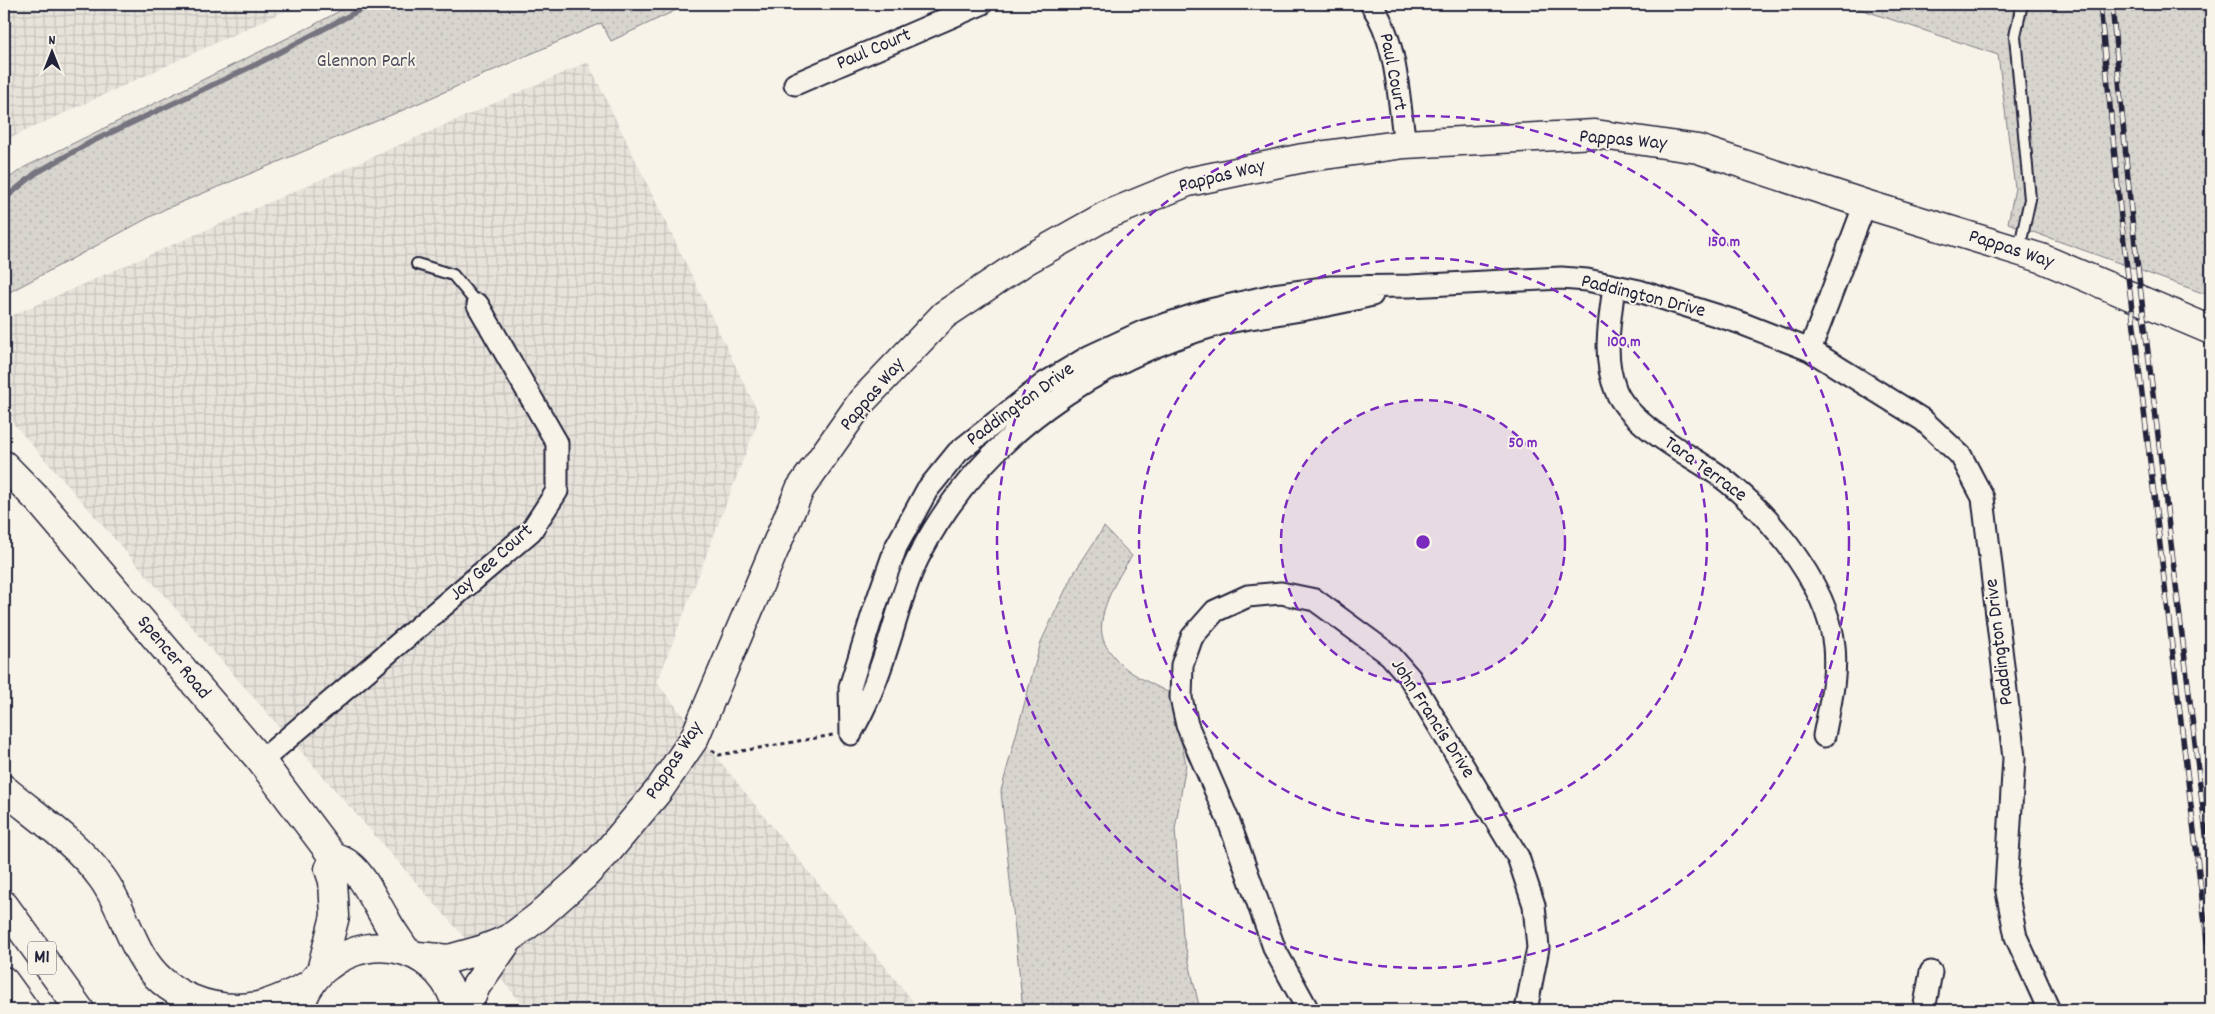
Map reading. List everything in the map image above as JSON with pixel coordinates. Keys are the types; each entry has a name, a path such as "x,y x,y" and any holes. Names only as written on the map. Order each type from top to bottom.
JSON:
{"main road":[{"name":"Pappas Way","path":"466,1010 476,986 509,939 551,905 608,851 659,790 694,739 800,489 862,401 944,315 1025,261 1107,215 1188,182 1303,158 1405,144 1595,134 1698,149 1865,204 2041,258 2211,330"},
{"name":"Spencer Road","path":"4,465 39,501 261,761 334,858 343,859 366,885 386,920 412,954"},
{"name":"Pappas Way","path":"4,789 60,834 103,879 142,957 154,974 174,991 192,1000 214,1006 235,1008 259,1006 285,996 316,977 339,957 360,948 383,947 412,954 449,959 481,950 509,939"},
{"path":"300,1010 316,977 335,916 333,882 330,869 334,858"},
{"name":"M1","path":"4,905 80,1010"},
{"path":"412,954 440,973 454,996 458,1010"},
{"name":"M1","path":"4,981 25,1010"}],"street":[{"name":"Paul Court","path":"795,84 981,4"},
{"name":"Paul Court","path":"1370,4 1383,24 1390,46 1405,144"},
{"path":"1810,350 1865,204"},
{"name":"Paddington Drive","path":"851,734 850,687 896,547 928,490 958,452 1045,383 1090,356 1142,332 1210,310 1274,295 1332,287 1410,286 1560,278 1586,280 1639,291 1738,322 1810,350 1923,420 1961,456 1983,498 2014,758 2006,886 2016,936 2049,1010"},
{"name":"Paddington Drive","path":"851,734 864,710 887,648 910,575 946,510 979,467 1057,399 1108,368 1172,340 1205,329 1222,324 1329,305 1410,286"},
{"name":"Tara Terrace","path":"1614,286 1607,347 1609,372 1617,393 1655,434 1714,472 1740,492 1774,527 1799,562 1824,607 1834,644 1835,679 1824,736"},
{"name":"Jay Gee Court","path":"261,761 532,531 557,491 557,443 478,305"},
{"name":"John Francis Drive","path":"1308,1010 1275,950 1229,822 1187,725 1181,698 1182,665 1192,637 1214,611 1248,596 1281,593 1315,600 1390,654 1410,678 1518,857 1534,905 1538,948 1526,1010"},
{"path":"1924,1010 1931,972"}],"lane":[{"path":"2019,251 2030,199 2014,36 2022,4"},
{"path":"417,264 453,275 478,305"}],"path":[{"path":"694,739 719,755 833,735 851,734"}],"shaded area":[{"path":"4,4 300,4 4,141"},
{"path":"588,62 760,416 657,683 920,1010 528,1010 4,413 4,319"}],"green space":[{"name":"Glennon Park","path":"352,4 689,4 611,41 601,23 403,110 165,209 4,295 4,182 23,168 312,26"},
{"path":"1845,4 2211,4 2211,227 2208,234 2211,296 2008,223 2015,188 1998,55"},
{"path":"1104,527 1132,556 1114,586 1104,610 1102,634 1105,644 1115,658 1127,669 1171,694 1186,764 1175,829 1183,936 1200,1010 1023,1010 1001,791 1041,642 1072,576"}],"waterway":[{"path":"4,199 36,173 91,142 257,64 371,4"}],"railway":[{"path":"2100,4 2120,209 2211,974"},
{"path":"2112,4 2131,211 2211,876"}]}
